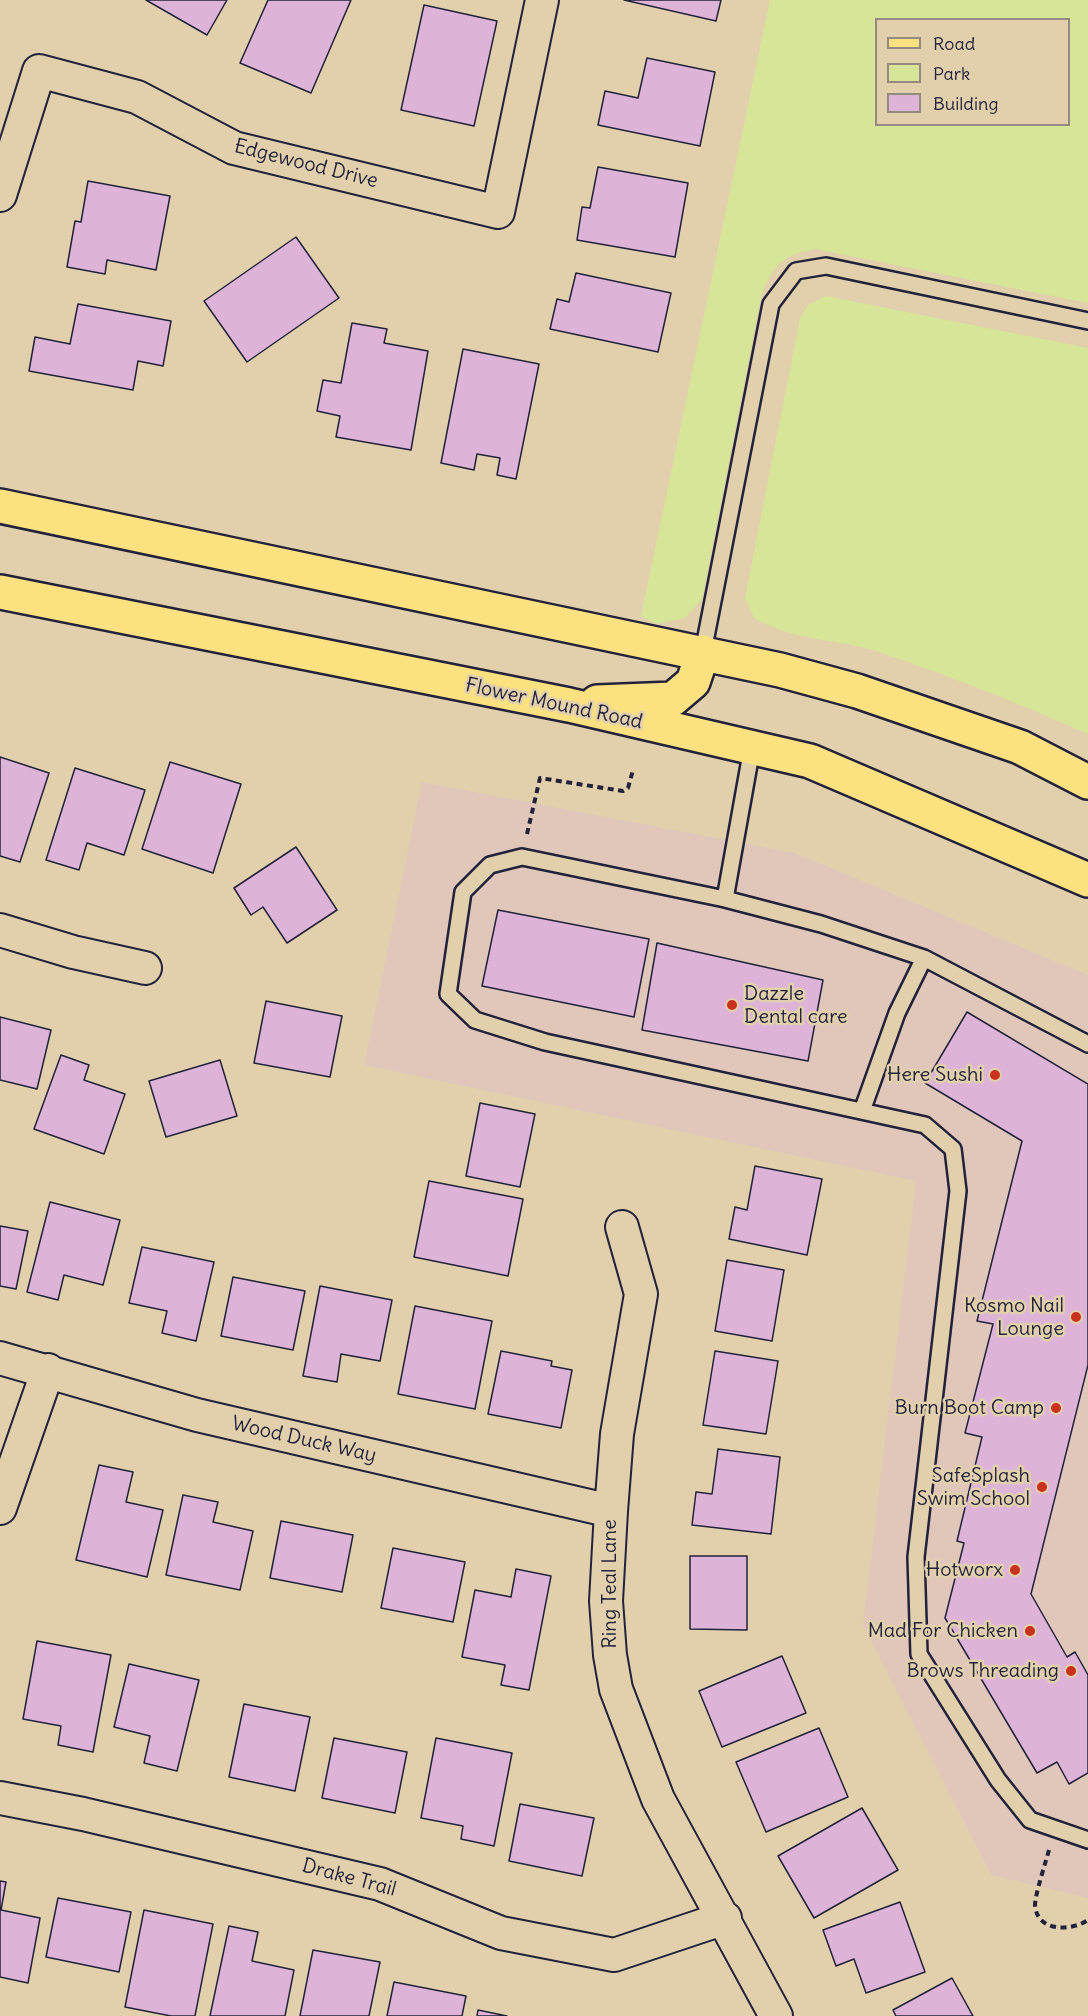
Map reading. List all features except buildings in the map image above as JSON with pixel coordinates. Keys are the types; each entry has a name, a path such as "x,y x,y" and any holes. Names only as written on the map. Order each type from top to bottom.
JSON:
{"main road":[{"path":"0,506 780,669 923,713 1020,747 1088,782"},
{"name":"Flower Mound Road","path":"0,592 568,705 810,761 1088,880"},
{"path":"568,705 636,699 673,699 693,682 703,652"}],"street":[{"name":"Edgewood Drive","path":"0,195 39,71 137,97 234,148 498,212 542,0"},
{"path":"0,930 74,952 145,968"},
{"name":"Ring Teal Lane","path":"622,1227 641,1294 617,1434 610,1511 606,1601 609,1655 616,1689 658,1798 776,2016"},
{"name":"Wood Duck Way","path":"0,1358 48,1370 197,1415 610,1511"},
{"path":"0,1508 48,1370"},
{"name":"Drake Trail","path":"0,1798 94,1817 380,1884 501,1933 614,1955 725,1918"}],"lane":[{"path":"703,652 771,304 796,271 826,266 1088,321"},
{"path":"725,899 752,748"},
{"path":"1088,1044 924,958 821,924 725,899 522,857 490,865 462,891 448,994 475,1020 545,1042 925,1125 953,1149 958,1191 916,1557 919,1654 998,1780 1029,1820 1088,1840"},
{"path":"862,1111 897,1013 924,958"}],"path":[{"path":"522,857 540,778 623,791 628,788 633,770"},
{"path":"1055,1829 1035,1904 1038,1914 1053,1926 1062,1929 1081,1926 1088,1920"}],"shaded area":[{"path":"422,782 795,853 1088,975 1088,1898 991,1875 863,1625 916,1181 364,1065"}],"green space":[{"path":"770,0 1088,0 1088,303 815,249 794,255 780,263 770,276 761,296 702,599 685,618 656,624 641,616"},
{"path":"826,296 1088,348 1088,734 986,691 882,653 784,631 754,618 745,598 800,318 808,305"}],"place":[{"name":"Dazzle Dental care","path":"732,1005"},
{"name":"Here Sushi","path":"995,1075"},
{"name":"Kosmo Nail Lounge","path":"1076,1317"},
{"name":"Burn Boot Camp","path":"1056,1408"},
{"name":"SafeSplash Swim School","path":"1042,1487"},
{"name":"Hotworx","path":"1015,1570"},
{"name":"Mad For Chicken","path":"1030,1631"},
{"name":"Brows Threading","path":"1071,1671"}]}
